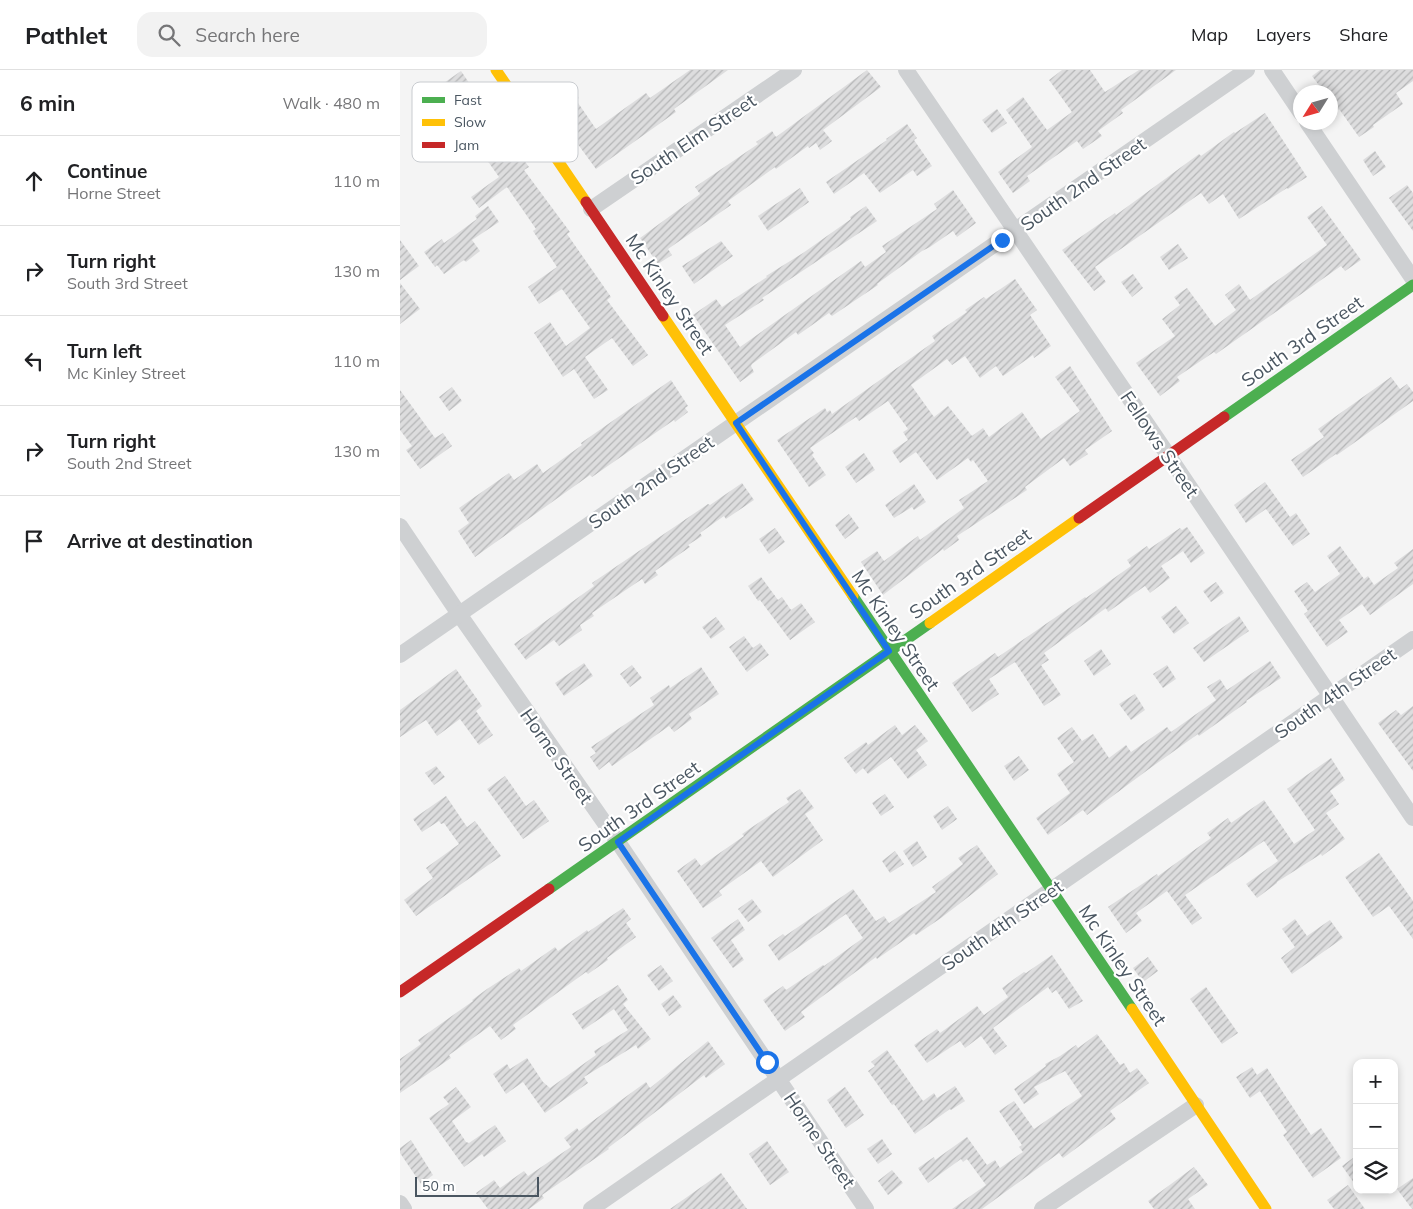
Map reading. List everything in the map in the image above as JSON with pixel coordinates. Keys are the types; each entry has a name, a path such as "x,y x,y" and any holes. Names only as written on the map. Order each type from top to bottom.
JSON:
{"street":[{"name":"Mc Kinley Street","path":"496,70 504,82"},
{"name":"South Elm Street","path":"592,209 794,70"},
{"name":"Fellows Street","path":"906,70 1413,818"},
{"name":"South 2nd Street","path":"400,655 1247,70"},
{"path":"1272,70 1293,102"},
{"path":"1312,130 1413,278"},
{"name":"Mc Kinley Street","path":"560,162 1266,1209"},
{"name":"South 3rd Street","path":"400,992 618,842 1413,285"},
{"name":"Horne Street","path":"400,526 618,842 866,1209"},
{"name":"South 4th Street","path":"591,1209 1413,639"},
{"path":"1042,1209 1196,1105"},
{"path":"400,1203 404,1209"}],"building":[{"path":"690,70 728,70 674,109 676,112 596,169 578,144 578,103 596,129 646,93 650,98"},
{"path":"867,70 881,87 823,130 832,141 820,150 816,143 809,148 808,146 776,169 775,167 728,201 731,205 668,249 672,255 658,264 640,238 700,194 695,187 758,144 756,142 772,131 776,137"},
{"path":"1062,70 1090,70 1105,92 1139,70 1176,70 1121,110 1123,113 1098,131 1102,136 1083,149 1077,141 1027,176 1030,181 1013,193 998,172 1032,147 1006,110 1023,97 1047,130 1072,112 1049,80"},
{"path":"1320,70 1413,70 1413,81 1396,93 1403,104 1359,137 1338,110 1338,85 1319,85 1312,76"},
{"path":"461,71 468,82 445,82"},
{"path":"997,109 1007,123 992,133 982,120"},
{"path":"1265,113 1307,177 1239,219 1223,194 1209,204 1201,193 1095,267 1106,282 1094,291 1062,250 1115,213 1116,215 1199,154 1201,156 1234,132"},
{"path":"907,124 917,138 914,140 932,166 917,176 913,170 880,193 864,173 834,194 826,182"},
{"path":"1375,151 1386,167 1373,176 1363,160"},
{"path":"488,162 525,162 529,167 524,170 570,232 567,234 611,297 607,300 648,355 633,366 612,338 585,357 608,390 594,399 574,369 563,377 534,333 550,322 566,346 590,328 562,289 539,304 528,287 557,267 533,231 536,229 507,187 479,208 471,197 499,177"},
{"path":"1407,185 1413,193 1413,231 1389,198"},
{"path":"800,188 809,202 768,231 758,216"},
{"path":"953,190 976,223 957,237 953,231 832,316 829,313 798,335 796,332 752,364 754,372 740,382 693,315 716,299 722,307 803,253 866,206 877,221 725,325 740,347 861,261 865,267 886,252 882,246 937,209 934,204"},
{"path":"488,206 499,222 472,240 480,251 466,262 464,260 444,274 437,265 435,267 424,252 442,239 444,243 477,219 475,216"},
{"path":"1322,206 1361,260 1345,271 1341,266 1216,354 1214,352 1177,377 1180,381 1160,396 1136,363 1175,336 1162,319 1180,305 1174,297 1187,288 1215,326 1236,310 1225,295 1239,284 1250,300 1327,245 1307,217"},
{"path":"400,240 419,266 400,280"},
{"path":"721,241 733,256 694,284 682,266"},
{"path":"1178,244 1188,258 1169,270 1160,257"},
{"path":"1133,274 1143,288 1132,297 1121,282"},
{"path":"1015,279 1037,310 1030,315 1051,346 1034,358 1033,355 1003,376 996,366 980,378 965,356 952,365 947,359 911,385 934,417 948,406 972,436 983,428 989,437 1022,412 1041,439 1080,411 1055,377 1070,366 1112,431 1085,450 1088,454 1070,466 1064,458 1025,487 1027,490 957,536 959,540 944,551 943,549 883,595 861,562 877,551 884,561 918,536 920,540 964,508 959,500 988,481 973,460 971,462 968,458 937,480 916,452 900,463 892,451 908,440 903,432 908,429 888,401 859,421 856,417 810,448 814,453 812,455 826,475 809,487 777,440 825,408 827,412 830,410 832,414 935,341 932,336 967,312 965,310 984,297 986,299"},
{"path":"400,283 420,309 400,324"},
{"path":"1391,377 1400,389 1407,384 1413,392 1413,401 1303,477 1291,460 1324,437 1318,429"},
{"path":"671,380 688,406 685,408 688,412 592,477 590,475 475,557 458,531 469,523 459,508 509,473 514,480 537,464 543,473 582,445 581,443"},
{"path":"452,387 462,401 449,411 439,397"},
{"path":"400,390 435,438 443,433 452,446 420,469 406,450 412,446 400,430"},
{"path":"864,453 875,470 856,483 845,467"},
{"path":"1265,482 1290,517 1296,513 1310,534 1293,546 1266,509 1246,523 1234,505"},
{"path":"742,483 754,500 726,519 724,516 700,533 702,536 688,545 690,547 655,571 658,575 645,584 642,579 592,613 594,616 580,625 582,630 559,646 554,640 526,660 514,644 594,586 592,583"},
{"path":"914,484 926,502 914,510 912,507 894,518 885,505"},
{"path":"849,514 859,528 845,539 835,525"},
{"path":"1187,527 1205,553 1191,563 1183,551 1161,566 1170,578 1150,593 1145,586 1108,612 1106,608 1044,653 1049,660 1041,665 1061,695 1044,706 1015,662 989,679 999,694 972,712 952,683 995,653 998,657 1086,598 1131,566 1127,560 1147,546 1149,549 1180,528 1182,530"},
{"path":"775,528 785,542 769,554 759,539"},
{"path":"1340,546 1364,579 1368,576 1374,585 1398,568 1394,563 1413,549 1413,584 1370,615 1362,604 1339,620 1348,632 1327,647 1304,614 1308,611 1294,591 1307,582 1315,592 1340,574 1327,556"},
{"path":"761,577 778,600 782,597 791,610 801,603 815,622 790,640 748,586"},
{"path":"1216,582 1224,593 1211,602 1203,591"},
{"path":"1176,606 1189,623 1174,634 1161,617"},
{"path":"1239,616 1249,631 1204,662 1193,648"},
{"path":"716,617 725,629 711,639 702,627"},
{"path":"744,636 753,648 760,643 769,655 747,672 729,647"},
{"path":"1101,649 1111,664 1094,676 1084,661"},
{"path":"1270,661 1281,678 1199,736 1198,734 1087,815 1083,810 1048,835 1036,818 1070,793 1057,774 1074,762 1057,738 1072,727 1082,741 1093,734 1109,758 1126,745 1131,752 1167,727 1171,732 1216,700 1207,687 1220,679 1227,690"},
{"path":"584,663 593,676 564,696 555,683"},
{"path":"632,665 642,678 630,687 620,674"},
{"path":"1167,665 1176,679 1163,688 1153,674"},
{"path":"701,667 719,694 689,714 692,719 674,732 669,726 612,766 609,762 599,770 590,757 596,753 591,747 654,705 650,698 669,685 670,688"},
{"path":"456,669 482,706 476,711 493,735 479,745 460,719 437,736 426,720 400,737 400,710"},
{"path":"1135,694 1145,710 1131,720 1119,704"},
{"path":"1413,706 1413,771 1378,723 1396,710 1401,715"},
{"path":"895,725 902,735 915,725 928,741 916,750 927,765 908,779 891,757 868,774 863,768 856,774 844,758 866,742 868,745"},
{"path":"1019,756 1029,770 1014,781 1004,766"},
{"path":"1331,758 1345,780 1330,791 1339,804 1326,813 1345,839 1322,856 1321,854 1277,882 1257,898 1246,884 1278,861 1264,841 1185,895 1202,918 1192,925 1167,891 1136,913 1142,921 1126,933 1108,907 1157,874 1158,876 1211,838 1207,833 1228,818 1231,823 1264,800 1294,844 1315,830 1287,789"},
{"path":"436,766 445,777 434,785 425,773"},
{"path":"505,776 526,806 534,800 549,821 523,839 487,789"},
{"path":"800,789 814,808 805,814 823,840 773,877 761,861 719,891 722,895 703,908 677,871 695,858 701,866 744,836 742,834 789,802 786,798"},
{"path":"885,794 894,807 881,816 872,803"},
{"path":"446,796 467,827 475,821 501,856 416,916 404,900 433,878 426,868 459,844 444,823 441,824 439,821 422,832 413,819"},
{"path":"948,806 957,819 942,830 933,816"},
{"path":"917,841 927,857 913,867 903,851"},
{"path":"977,845 998,874 941,918 916,935 914,933 877,959 876,957 801,1012 805,1017 785,1031 763,1000 783,986 786,990 863,938 846,914 779,961 768,945 783,934 785,936 853,889 876,921 884,916 889,923 936,892 932,887 963,864 958,858"},
{"path":"895,851 904,864 890,873 882,861"},
{"path":"1379,853 1413,901 1413,939 1389,906 1373,917 1345,877"},
{"path":"752,899 762,912 748,922 738,909"},
{"path":"623,908 631,919 626,923 636,937 607,958 608,960 588,974 586,972 513,1025 516,1029 501,1040 490,1026 449,1055 451,1058 400,1093 400,1059 421,1044 418,1040 519,968 521,971 555,947 558,951 587,930 588,932"},
{"path":"738,919 745,930 731,940 744,960 733,968 711,938"},
{"path":"1295,919 1307,936 1330,920 1343,938 1292,974 1281,958 1295,947 1282,929"},
{"path":"1052,955 1083,1001 1069,1009 1056,990 1052,993 1048,987 993,1028 1007,1046 995,1055 981,1036 965,1048 960,1041 927,1063 914,1045 937,1029 940,1033 977,1006 984,1015 1008,997 1002,988"},
{"path":"1148,957 1158,971 1143,982 1133,968"},
{"path":"661,965 673,981 659,991 647,975"},
{"path":"618,985 628,1000 623,1004 651,1039 638,1049 636,1045 584,1077 588,1083 545,1113 523,1082 506,1094 493,1074 507,1064 510,1069 527,1058 543,1082 550,1088 596,1055 594,1051 628,1030 614,1009 583,1030 572,1014"},
{"path":"1206,987 1238,1033 1222,1044 1190,999"},
{"path":"673,995 682,1007 669,1016 661,1004"},
{"path":"1097,1034 1120,1065 1124,1063 1130,1073 1137,1068 1149,1083 1110,1111 1116,1119 1063,1158 1059,1153 982,1209 952,1209 986,1185 967,1159 963,1162 961,1159 928,1183 918,1168 934,1157 935,1160 967,1137 987,1165 995,1160 1000,1168 1023,1152 1019,1147 1022,1145 999,1111 1014,1101 1034,1129 1082,1096 1065,1071 1034,1087 1039,1094 1024,1104 1014,1089 1046,1066 1045,1064 1076,1045 1078,1048"},
{"path":"708,1041 725,1064 706,1078 704,1075 609,1149 542,1195 544,1198 529,1209 488,1209 476,1193 494,1180 500,1188 524,1171 528,1176 571,1147 564,1138 577,1128 579,1131 646,1082 650,1088"},
{"path":"887,1050 923,1101 934,1093 937,1098 955,1086 965,1101 950,1109 915,1134 868,1071 875,1066 871,1062"},
{"path":"1252,1067 1257,1075 1267,1068 1311,1135 1321,1128 1341,1158 1313,1178 1283,1135 1287,1132 1260,1091 1250,1098 1236,1077"},
{"path":"456,1087 471,1107 452,1121 466,1142 469,1143 495,1125 506,1141 484,1157 482,1154 464,1167 429,1118 449,1104 443,1097"},
{"path":"845,1087 864,1115 846,1128 827,1100"},
{"path":"882,1139 892,1154 878,1164 867,1149"},
{"path":"411,1140 433,1175 421,1184 400,1153 400,1148"},
{"path":"767,1141 789,1172 770,1185 749,1154"},
{"path":"1353,1158 1353,1181 1342,1166"},
{"path":"1194,1167 1208,1185 1188,1199 1195,1209 1154,1209 1148,1201"},
{"path":"892,1170 903,1183 888,1195 878,1181"},
{"path":"721,1173 747,1209 670,1209"},
{"path":"1413,1178 1413,1209 1398,1190 1398,1188"},
{"path":"1348,1185 1365,1209 1334,1209 1327,1200"}],"traffic: fast":[{"path":"1224,417 1413,285"},
{"path":"853,596 1132,1009"},
{"path":"549,889 930,623"}],"traffic: slow":[{"path":"496,70 504,82"},
{"path":"559,162 586,202"},
{"path":"663,316 853,596"},
{"path":"930,623 1079,518"},
{"path":"1132,1009 1266,1209"}],"traffic: jam":[{"path":"586,202 663,316"},
{"path":"1079,518 1224,417"},
{"path":"400,992 549,889"}],"route":[{"path":"767,1062 618,842 889,651 736,423 1002,240"}]}
